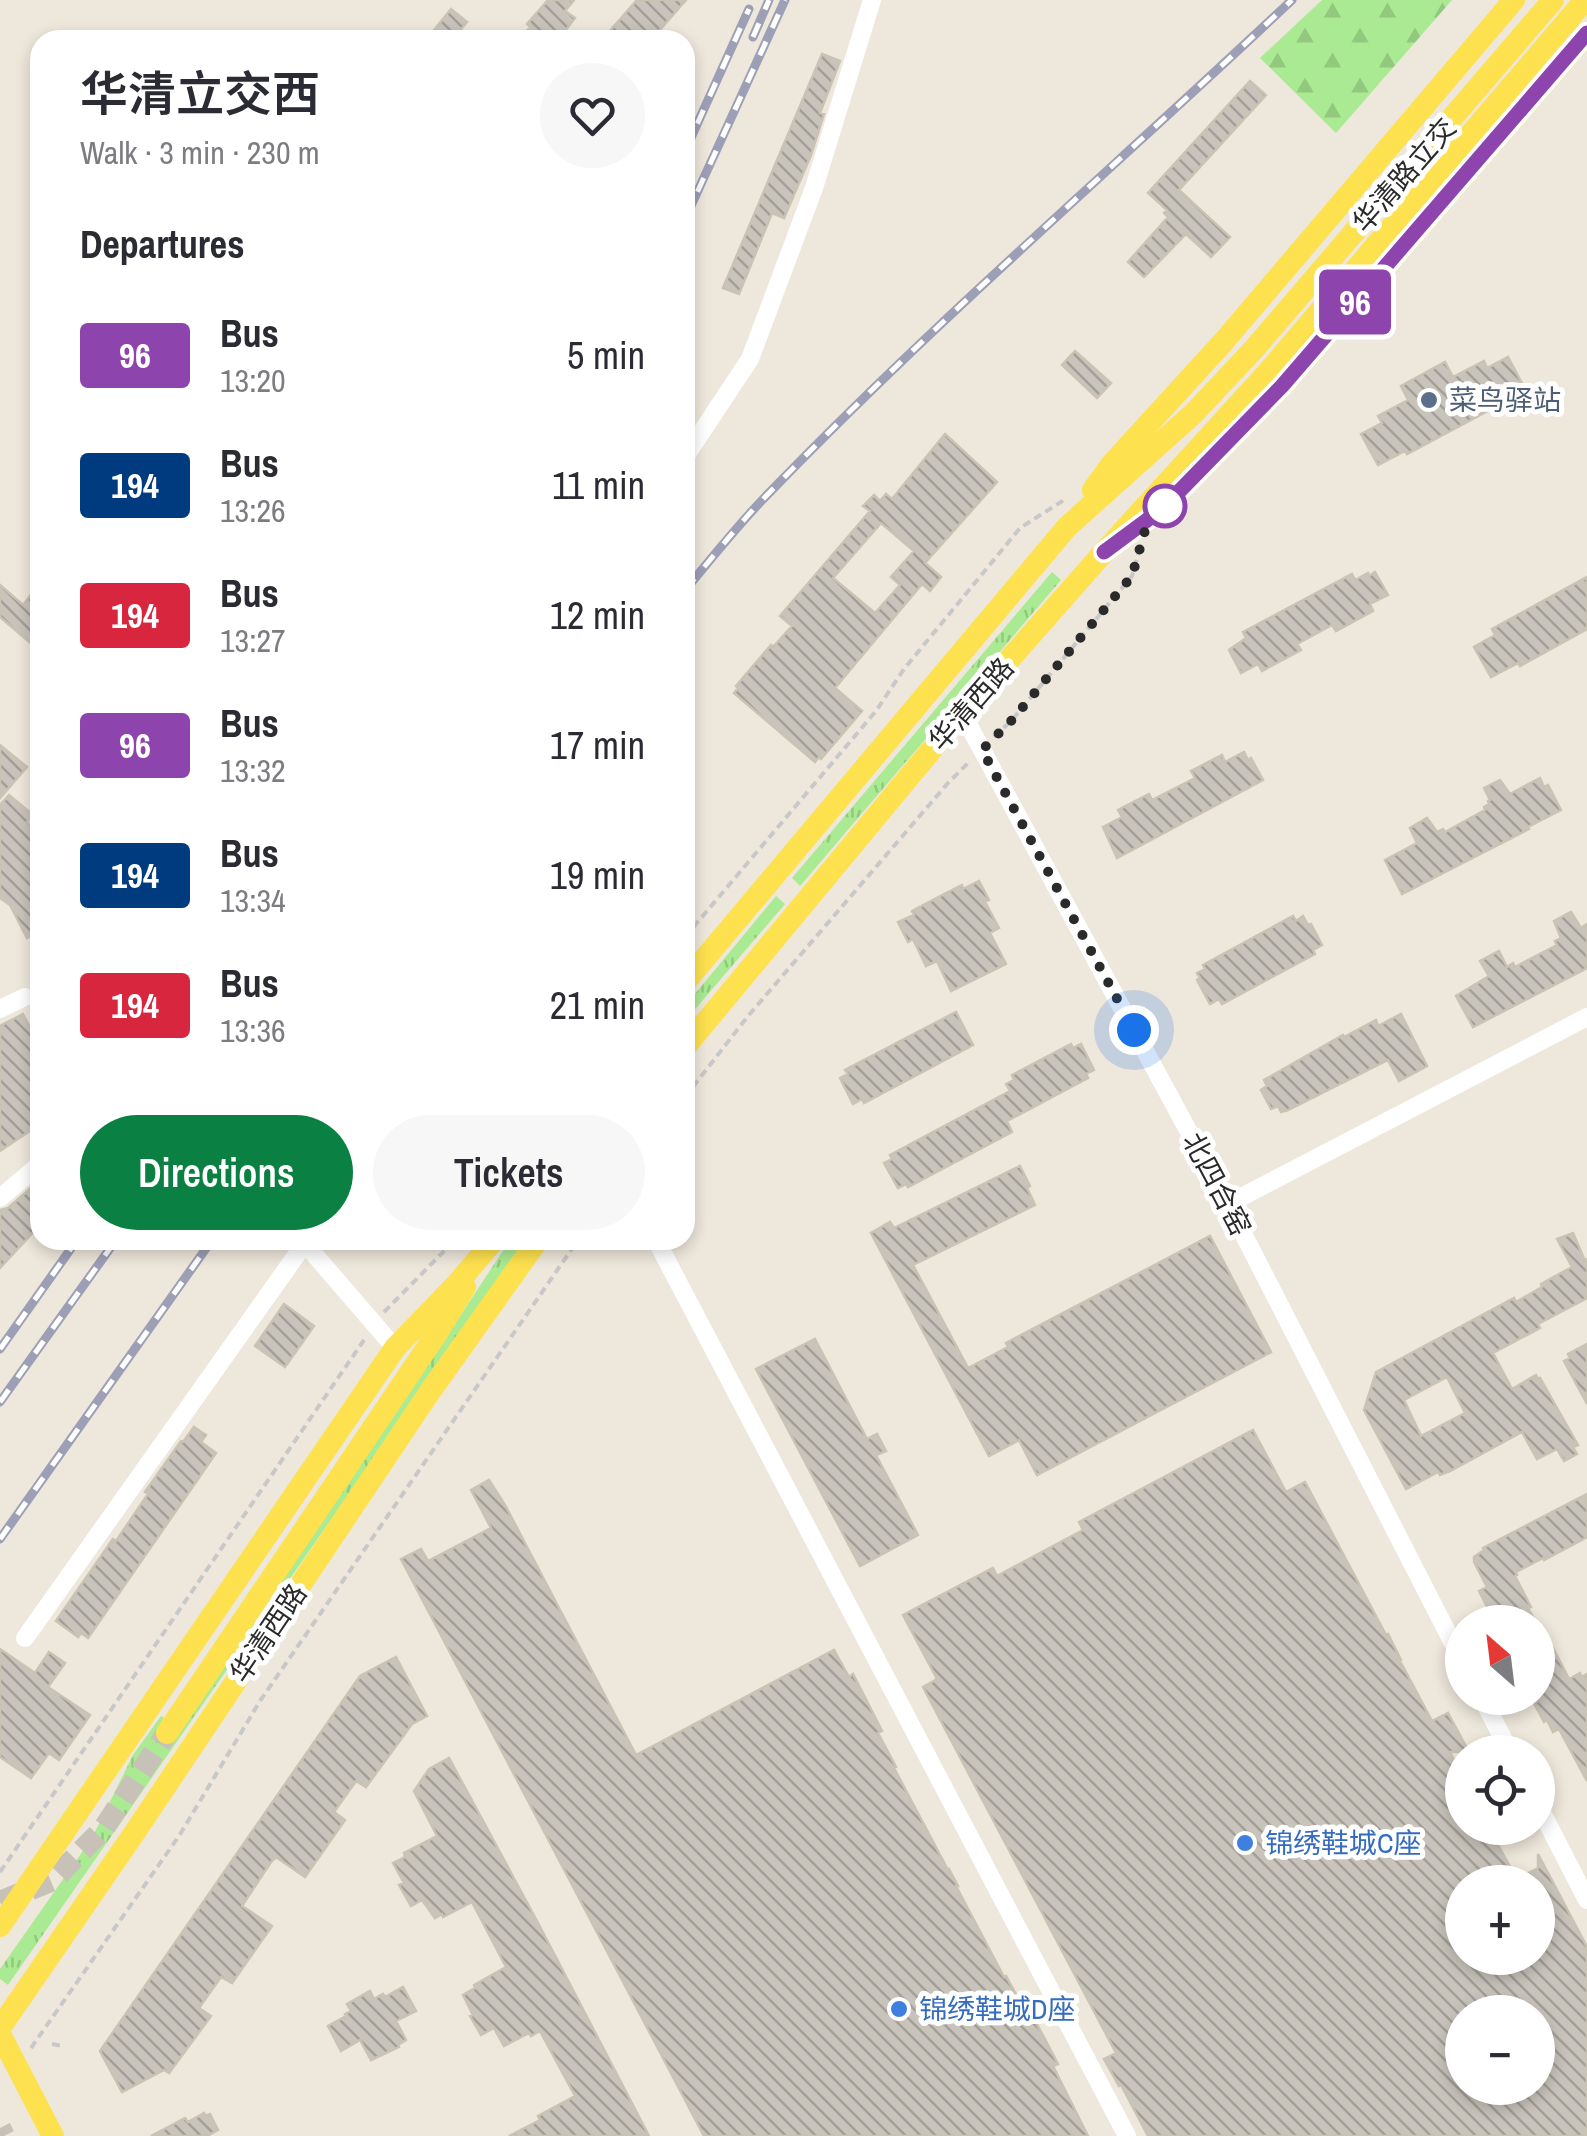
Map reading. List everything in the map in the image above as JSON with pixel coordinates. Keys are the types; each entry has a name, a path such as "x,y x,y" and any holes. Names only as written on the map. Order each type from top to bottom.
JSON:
{"main road":[{"path":"1068,527 1111,465 1226,340 1514,0"},
{"name":"华清路立交","path":"1254,350 1553,0"},
{"name":"华清路立交","path":"1269,370 1585,0"},
{"path":"1104,552 1162,509 1282,386 1585,36"},
{"name":"华清西路","path":"695,970 1068,527 1193,414 1254,350"},
{"name":"华清西路","path":"695,1035 962,713 1269,370"},
{"name":"华清西路","path":"0,1926 396,1348 486,1250"},
{"path":"167,1734 438,1333 488,1250"},
{"name":"华清西路","path":"0,2031 429,1394 531,1250"},
{"path":"0,2031 53,2136"}],"street":[{"path":"695,442 750,359 814,188 872,0"},
{"name":"北四合窑","path":"962,713 1228,1204 1445,1627"},
{"path":"0,1010 25,997"},
{"path":"1228,1204 1587,1017"},
{"path":"0,1198 30,1172"},
{"path":"25,1638 298,1250"},
{"path":"312,1250 396,1348"},
{"path":"661,1250 1127,2136"},
{"path":"1555,1838 1587,1900"}],"path":[{"path":"695,924 876,711 904,669 1020,528 1070,496"},
{"path":"695,1083 948,783 1012,720 1132,576 1148,520"},
{"path":"0,1872 375,1324 391,1302 445,1250"},
{"path":"18,2068 179,1836 260,1701 571,1250"},
{"path":"52,2044 62,2046"}],"green space":[{"path":"1322,0 1452,0 1336,133 1260,58"},
{"path":"1052,572 1061,580 800,886 792,878"},
{"path":"776,896 785,904 695,1009 695,994"},
{"path":"503,1250 518,1250 8,1985 0,1979 0,1969 92,1838 133,1755 161,1716 179,1728"}],"building":[{"path":"548,0 574,0 565,11 575,18 566,30 528,30 527,24"},
{"path":"637,0 686,0 660,30 611,30"},
{"path":"451,9 467,22 460,30 434,30"},
{"path":"822,54 840,61 820,113 824,114 811,155 784,218 772,213 739,294 723,288"},
{"path":"1250,81 1266,95 1179,190 1230,237 1211,257 1186,234 1144,277 1128,262 1168,217 1164,213 1167,210 1148,193"},
{"path":"1075,351 1111,383 1097,398 1062,365"},
{"path":"1508,357 1524,387 1498,402 1499,405 1407,454 1405,451 1378,465 1361,434 1382,423 1378,416 1408,400 1401,386 1445,362 1453,377 1484,361 1487,368"},
{"path":"945,434 997,482 925,563 941,577 930,591 922,584 835,688 862,711 815,762 734,693 736,686 792,626 780,616 870,511 863,506 874,495 880,501 886,494 892,499","holes":["881,523 914,551 891,577 900,585 875,613 833,578"]},
{"path":"1375,572 1388,595 1370,604 1373,611 1336,631 1332,625 1297,644 1301,650 1262,671 1258,664 1241,673 1229,650 1246,638 1243,632 1352,574 1355,580"},
{"path":"1587,577 1587,629 1520,666 1518,663 1491,677 1474,647 1495,635 1492,629"},
{"path":"0,585 23,605 30,596 30,642 0,617"},
{"path":"0,745 27,767 0,798"},
{"path":"1244,752 1263,780 1117,858 1103,827 1122,817 1118,810 1149,794 1152,800 1195,778 1191,771 1222,755 1225,762"},
{"path":"1540,778 1561,810 1402,894 1385,860 1417,843 1410,828 1427,818 1437,832 1445,832 1485,810 1490,800 1484,788 1500,780 1510,794"},
{"path":"9,795 30,812 27,938 10,905 0,898 0,805"},
{"path":"979,881 999,928 990,933 1006,964 951,991 937,961 926,966 913,939 908,942 898,922 946,893"},
{"path":"1571,912 1581,928 1587,924 1587,968 1473,1027 1456,996 1489,976 1480,961 1499,951 1507,967 1513,963 1515,967 1557,945 1555,941 1561,938 1554,921"},
{"path":"1293,916 1296,921 1303,916 1311,924 1322,945 1313,950 1315,954 1222,1004 1219,999 1210,1004 1197,980 1197,973 1205,969 1203,965"},
{"path":"956,1012 973,1045 864,1103 862,1099 853,1104 840,1078 848,1074 845,1070"},
{"path":"23,1014 30,1028 30,1131 0,1151 0,1026"},
{"path":"1401,1014 1427,1066 1399,1081 1388,1060 1288,1110 1281,1112 1278,1106 1271,1109 1261,1090 1267,1086 1264,1080 1343,1035 1376,1020 1378,1026"},
{"path":"1071,1044 1073,1048 1081,1044 1094,1070 1086,1074 1088,1078 1007,1121 1012,1132 908,1187 906,1184 898,1188 884,1163 892,1159 890,1155 1010,1091 1006,1084 1014,1080 1012,1075"},
{"path":"1020,1166 1035,1205 913,1265 968,1368 1008,1347 1006,1343 1210,1236 1271,1352 1037,1475 1019,1440 989,1456 871,1233 890,1222 894,1228"},
{"path":"30,1189 30,1236 0,1268 0,1210"},
{"path":"1573,1233 1587,1259 1587,1298 1493,1353 1512,1389 1536,1375 1540,1378 1578,1445 1573,1447 1577,1454 1564,1461 1557,1449 1537,1459 1522,1432 1450,1471 1440,1475 1438,1472 1406,1489 1364,1410 1376,1372 1514,1298 1516,1302 1572,1267 1557,1239","holes":["1447,1377 1465,1413 1421,1436 1404,1400"]},
{"path":"284,1304 314,1326 285,1367 255,1346"},
{"path":"815,1339 867,1439 877,1434 886,1451 876,1455 918,1535 860,1566 756,1369"},
{"path":"1587,1344 1587,1404 1564,1361 1570,1358 1568,1354"},
{"path":"194,1427 206,1435 201,1442 216,1453 88,1638 81,1633 78,1637 56,1621"},
{"path":"1253,1430 1286,1492 1305,1482 1432,1721 1449,1715 1460,1735 1445,1735 1445,1845 1498,1845 1509,1865 1445,1865 1445,1975 1555,1975 1555,1886 1587,1947 1587,2136 1148,2136 1104,2059 1116,2053 923,1687 937,1679 903,1615 993,1568 997,1576 1083,1530 1079,1522"},
{"path":"489,1480 636,1755 834,1650 849,1677 853,1674 882,1731 878,1733 894,1768 1004,1977 1026,2013 1030,2011 1058,2064 1053,2066 1088,2136 704,2136 401,1559 421,1549 428,1561 491,1528 471,1490"},
{"path":"1587,1494 1587,1537 1516,1572 1530,1605 1486,1605 1479,1591 1487,1587 1474,1562 1483,1548"},
{"path":"0,1649 35,1673 49,1652 65,1663 48,1687 90,1715 59,1760 49,1753 31,1778 0,1757"},
{"path":"1555,1652 1569,1679 1587,1674 1587,1781 1559,1729 1553,1732 1547,1720 1544,1722 1540,1715 1555,1715"},
{"path":"396,1657 427,1716 412,1724 366,1787 356,1781 334,1812 345,1820 305,1877 276,1857 271,1862 242,1906 272,1926 232,1983 221,1977 199,2008 211,2016 169,2073 164,2070 122,2092 100,2051 360,1676"},
{"path":"449,1758 649,2136 509,2136 575,2096 540,2031 504,2046 494,2028 481,2035 470,2016 473,2015 463,1995 506,1967 472,1902 435,1918 422,1900 411,1906 393,1863 437,1836 414,1791 429,1769"},
{"path":"403,1987 416,2011 396,2021 406,2040 371,2060 360,2040 341,2051 328,2026 351,2011 347,2004 370,1991 374,1999"},
{"path":"210,2114 218,2130 207,2136 151,2136 185,2118 188,2122"}],"tunnel":[{"path":"0,1902 53,1880 104,1828 167,1733"},
{"path":"0,2128 4,2136"}],"railway":[{"path":"753,37 769,0"},
{"path":"695,197 785,0"},
{"path":"695,578 759,503 897,366 1292,0"},
{"path":"695,129 749,9"},
{"path":"0,1349 70,1250"},
{"path":"0,1402 109,1250"},
{"path":"0,1539 205,1250"}],"bus line":[{"name":"96","path":"1104,552 1162,509 1282,386 1587,33"}],"place":[{"name":"菜鸟驿站","path":"1429,400"},
{"name":"锦绣鞋城C座","path":"1245,1843"},
{"name":"锦绣鞋城D座","path":"899,2009"}],"route":[{"path":"1134,1030 982,750 1012,720 1132,576 1148,520 1165,506"}]}
